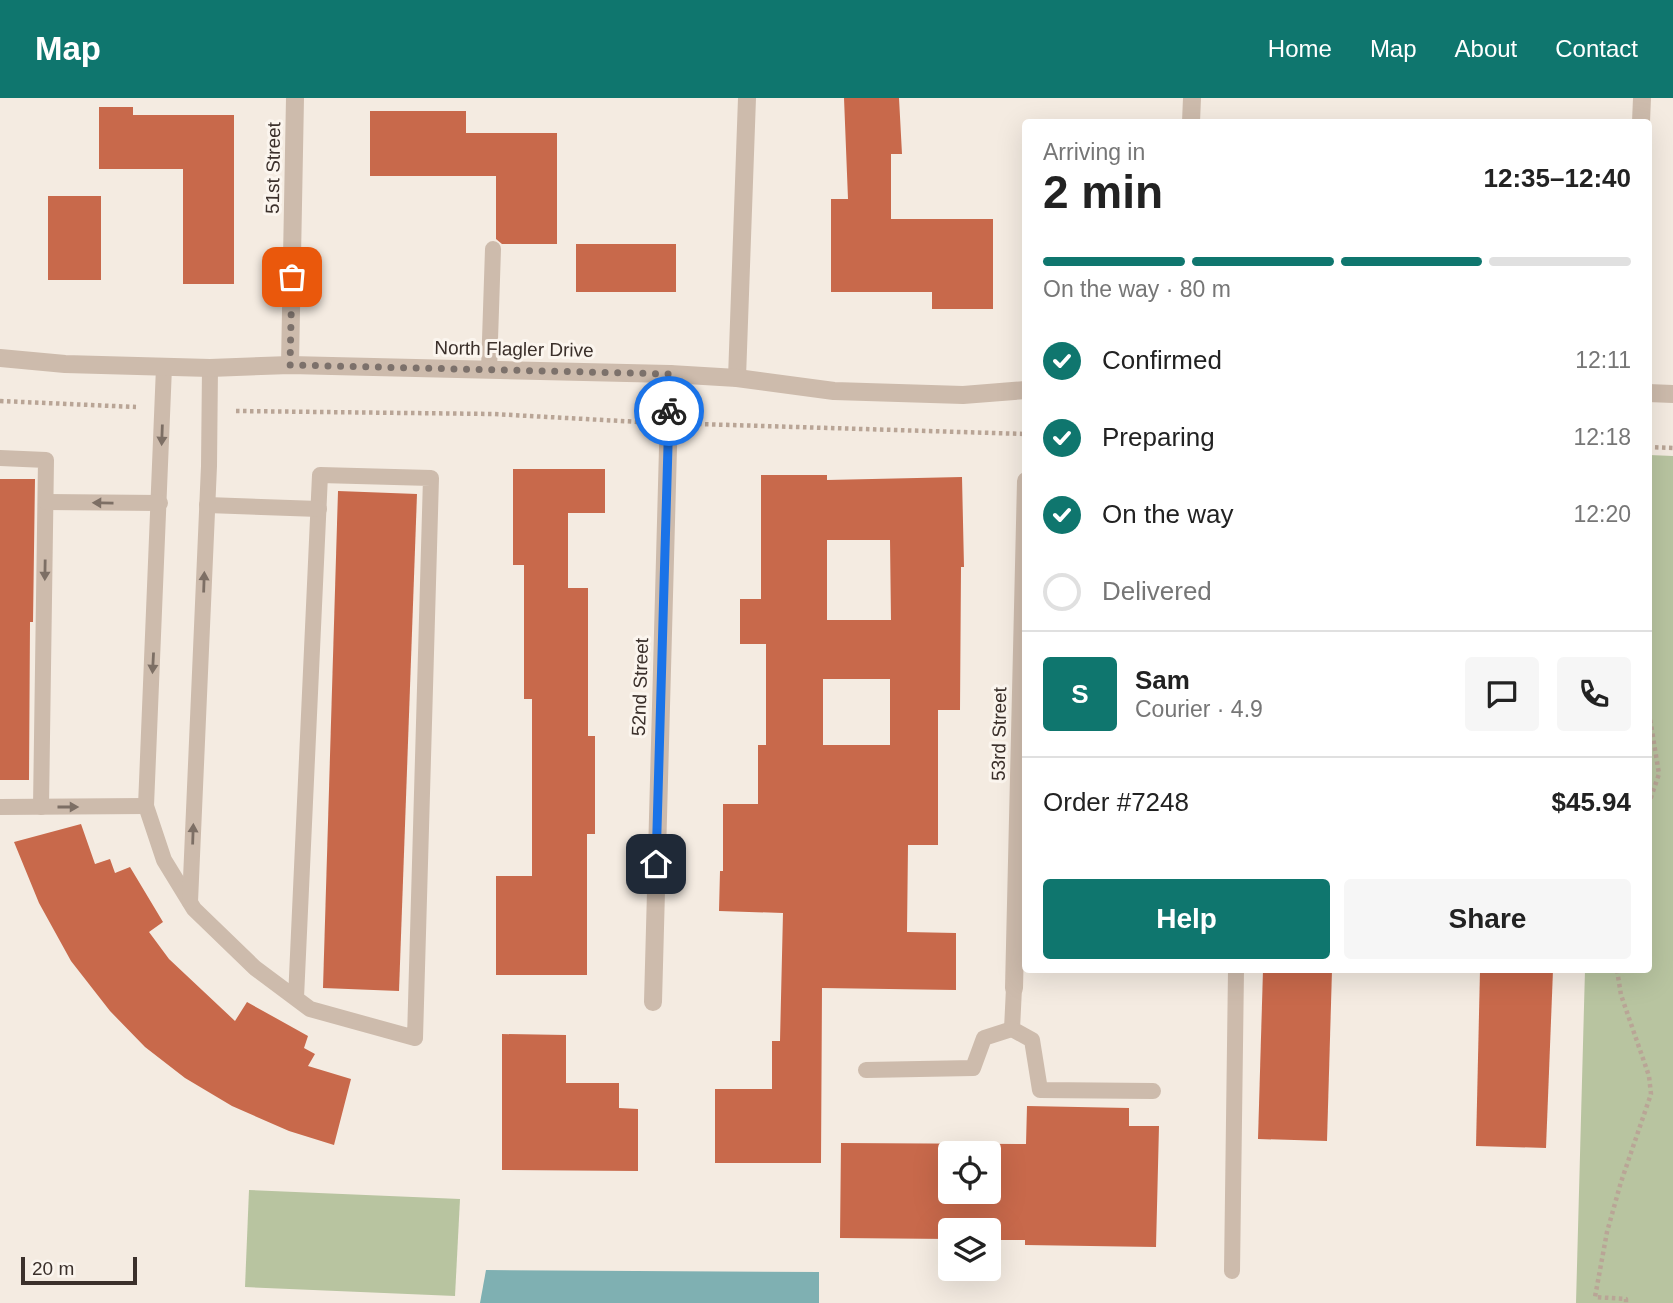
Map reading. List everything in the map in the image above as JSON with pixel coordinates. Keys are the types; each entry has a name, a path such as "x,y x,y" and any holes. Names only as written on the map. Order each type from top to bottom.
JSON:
{"street":[{"name":"51st Street","path":"290,365 295,98"},
{"path":"737,377 747,98"},
{"path":"1191,119 1192,98"},
{"path":"1641,119 1642,98"},
{"name":"North Flagler Drive","path":"0,358 65,364 164,367 290,365 670,374 737,377 834,391 962,395 1022,390"},
{"name":"52nd Street","path":"653,1002 670,374"},
{"path":"1652,393 1673,394"},
{"name":"53rd Street","path":"1014,988 1022,650"}],"lane":[{"path":"489,370 493,249"},
{"path":"164,367 146,806 164,860 194,909 255,968 310,1009 415,1038 431,478 320,475 296,998"},
{"path":"190,902 207,505 210,368"},
{"path":"0,458 46,460 41,807"},
{"path":"46,502 160,503"},
{"path":"207,505 319,509"},
{"path":"0,807 146,806"},
{"path":"1232,1271 1236,973"},
{"path":"1012,1029 1014,988"},
{"path":"866,1070 973,1068 984,1038 1012,1029 1032,1040 1040,1090 1153,1091"}],"path":[{"path":"0,401 163,407"},
{"path":"210,411 493,414 669,423 1022,434"},
{"path":"1652,447 1673,448"},
{"path":"1652,731 1659,774 1652,794"},
{"path":"1618,973 1621,995 1649,1076 1651,1094 1606,1232 1595,1297 1626,1299 1626,1303"}],"green space":[{"path":"1652,455 1673,456 1673,1303 1576,1303 1585,973 1652,973"},
{"path":"249,1190 460,1199 455,1296 245,1287"}],"water":[{"path":"486,1270 819,1272 819,1303 480,1303"}],"building":[{"path":"844,98 899,98 902,154 891,154 891,219 993,219 993,309 932,309 932,292 831,292 831,199 848,199"},
{"path":"99,107 133,107 133,115 234,115 234,284 183,284 183,169 99,169"},
{"path":"370,111 466,111 466,133 557,133 557,244 502,244 496,239 496,176 370,176"},
{"path":"48,196 101,196 101,280 48,280"},
{"path":"576,244 676,244 676,292 576,292"},
{"path":"513,469 605,469 605,513 568,513 568,588 588,588 588,736 595,736 595,834 587,834 587,975 496,975 496,876 532,876 532,699 524,699 524,565 513,565"},
{"path":"761,475 827,475 827,480 962,477 964,567 961,567 960,710 938,710 938,845 908,845 907,932 956,933 956,990 822,988 821,1163 715,1163 715,1089 772,1089 772,1041 780,1041 783,913 719,911 720,871 723,871 723,804 758,804 758,745 766,745 766,644 740,644 740,599 761,599","holes":["827,540 890,540 891,620 827,620","823,679 890,679 890,745 823,745"]},
{"path":"0,479 35,479 33,622 30,622 29,780 0,780"},
{"path":"338,491 417,494 399,991 323,988"},
{"path":"81,824 95,864 110,859 115,873 130,867 163,922 149,932 169,959 235,1021 247,1002 308,1036 304,1048 315,1054 308,1066 351,1079 334,1145 289,1131 232,1106 185,1078 145,1047 110,1011 71,961 39,903 14,842"},
{"path":"1263,973 1332,973 1327,1141 1258,1139"},
{"path":"1480,973 1553,973 1546,1148 1476,1146"},
{"path":"502,1034 566,1035 566,1083 619,1083 619,1108 638,1109 638,1171 502,1170"},
{"path":"1027,1106 1129,1108 1129,1126 1159,1126 1156,1247 1025,1245 1025,1240 1001,1240 1001,1218 938,1218 938,1239 840,1238 841,1143 938,1144 938,1204 1001,1204 1001,1144 1026,1144"}],"way so far":[{"path":"292,277 290,365 670,374 669,411"}],"route":[{"path":"656,864 669,411"}]}
